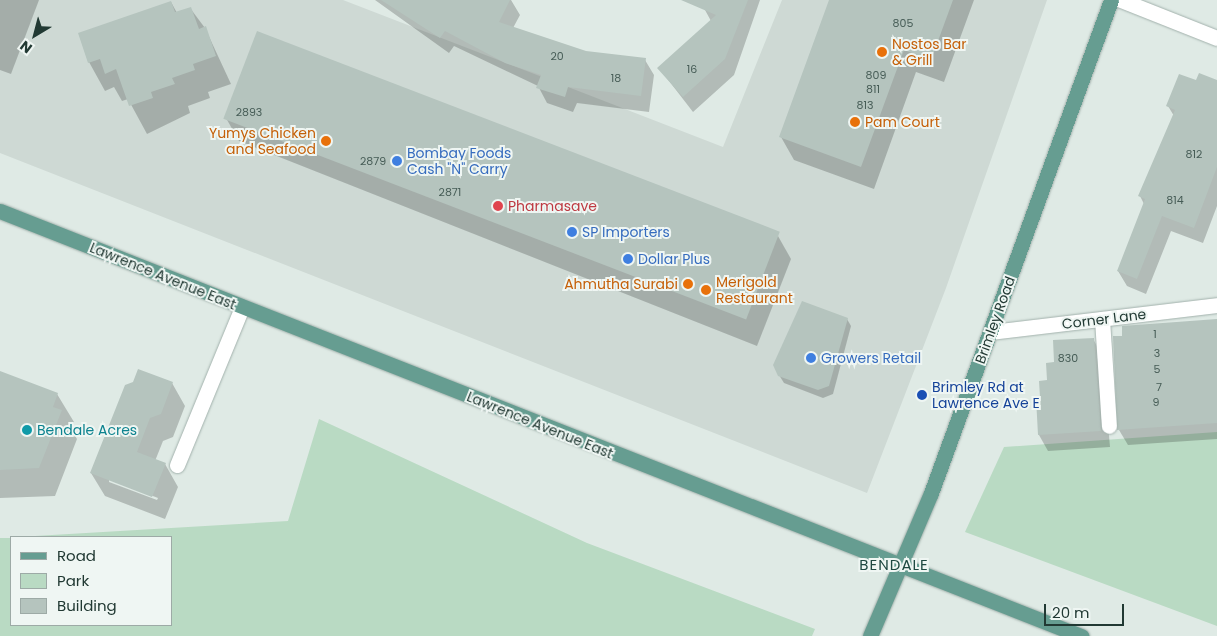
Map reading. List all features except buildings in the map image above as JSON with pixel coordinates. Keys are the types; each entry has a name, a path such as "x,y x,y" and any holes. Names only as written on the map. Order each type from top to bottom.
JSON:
{"main road":[{"name":"Brimley Road","path":"870,636 900,568 991,332 1111,0"},
{"name":"Lawrence Avenue East","path":"0,211 900,568 1081,636"}],"street":[{"path":"1121,0 1217,38"},
{"name":"Corner Lane","path":"991,332 1217,305"},
{"path":"177,465 242,307"},
{"path":"1102,319 1109,426"}],"shaded area":[{"path":"0,0 343,0 723,147 782,0 1047,0 946,288 867,493 0,153"}],"green space":[{"path":"319,419 587,543 815,629 812,636 0,636 0,538 10,538 10,626 172,626 172,536 35,536 288,521"},
{"path":"1217,432 1217,626 965,532 1004,447"}],"place":[{"name":"Nostos Bar & Grill","path":"882,52"},
{"name":"Pam Court","path":"855,122"},
{"name":"Yumys Chicken and Seafood","path":"326,141"},
{"name":"Bombay Foods Cash \"N\" Carry","path":"397,161"},
{"name":"Pharmasave","path":"498,206"},
{"name":"SP Importers","path":"572,232"},
{"name":"Dollar Plus","path":"628,259"},
{"name":"Ahmutha Surabi","path":"688,284"},
{"name":"Merigold Restaurant","path":"706,290"},
{"name":"Growers Retail","path":"811,358"},
{"name":"Brimley Rd at Lawrence Ave E","path":"922,395"},
{"name":"Bendale Acres","path":"27,430"}],"district":[{"name":"BENDALE","path":"894,565"}]}
